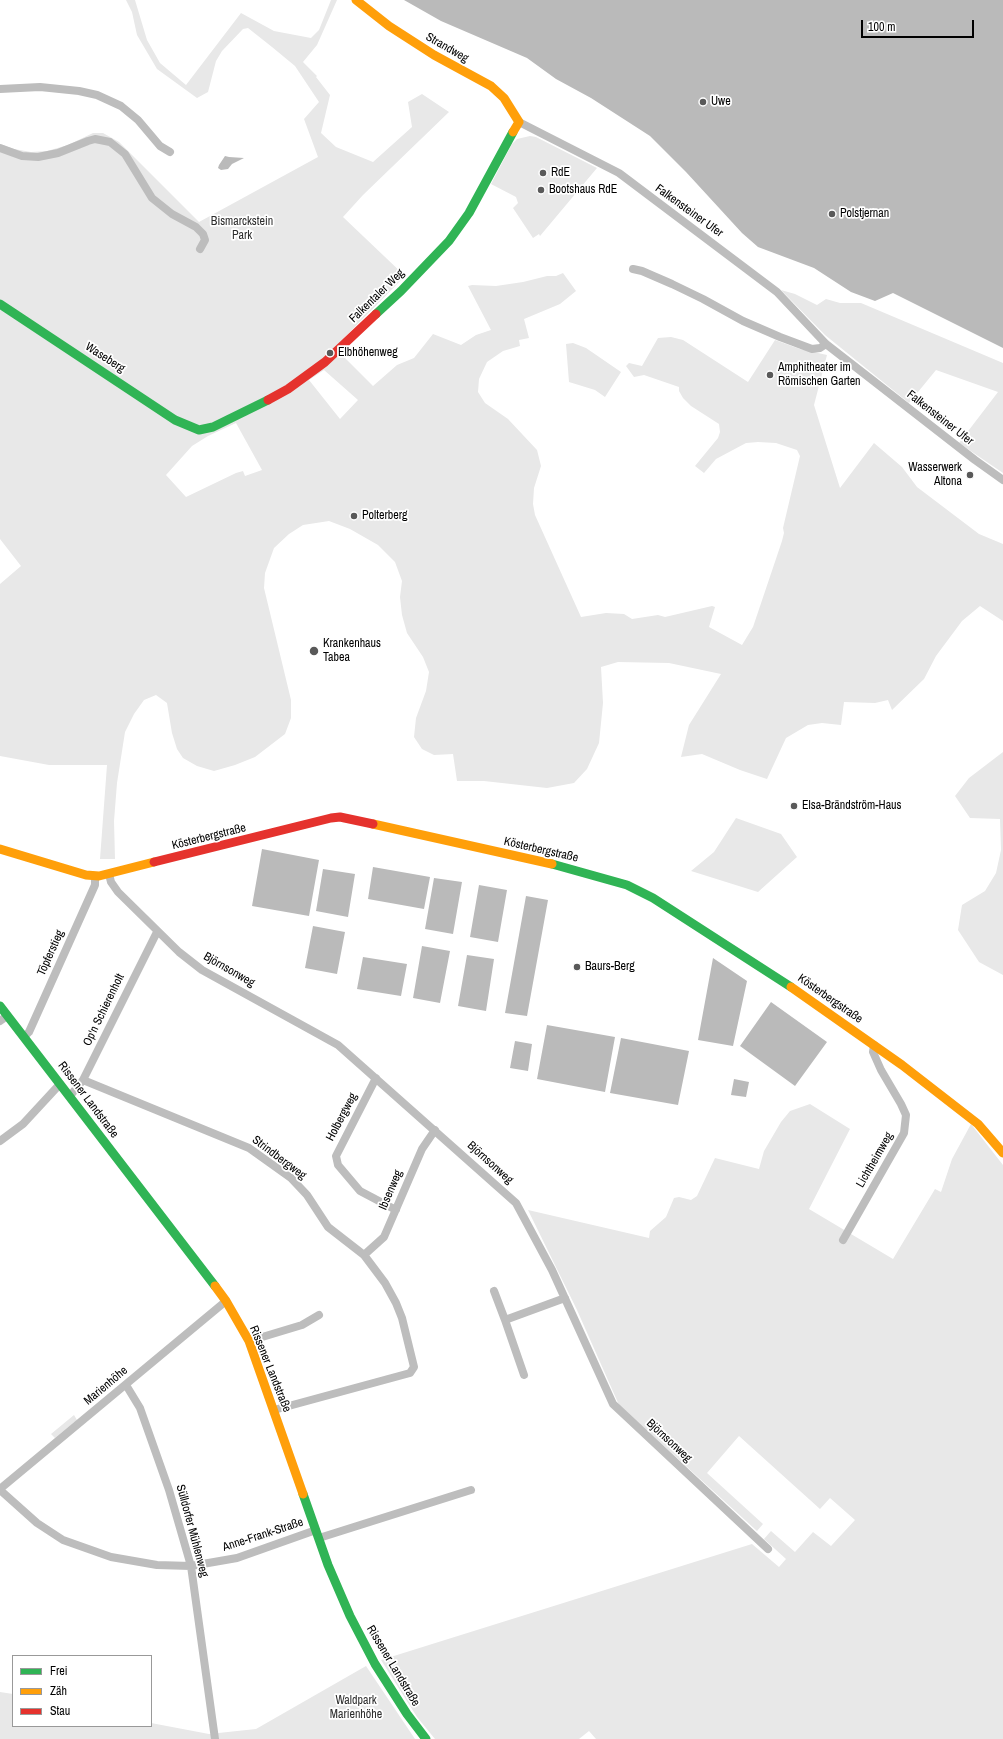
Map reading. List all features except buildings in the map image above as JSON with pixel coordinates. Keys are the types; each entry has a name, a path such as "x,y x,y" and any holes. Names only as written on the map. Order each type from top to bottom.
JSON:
{"street":[{"name":"Strandweg","path":"356,0 389,26 434,55 491,86 504,98 519,122"},
{"path":"0,88 40,87 71,90 97,95 121,106 138,120 160,146 170,152"},
{"name":"Falkensteiner Ufer","path":"519,122 620,173 777,292 826,344 969,456 1003,480"},
{"name":"Falkentaler Weg","path":"199,430 213,427 288,389 325,362 401,291 450,241 487,181 507,140 519,122"},
{"path":"0,148 22,156 38,157 58,153 88,141 95,140 110,142 125,154 156,202 172,214 196,227 203,234 205,240 200,249"},
{"path":"633,269 642,271 678,287 743,321 780,337 812,349 820,348 826,344"},
{"name":"Waseberg","path":"0,304 175,420 199,430"},
{"name":"Kösterbergstraße","path":"0,849 86,875 95,876 109,874 336,817 560,866 627,884 640,890 799,992 874,1045 978,1124 1003,1153"},
{"name":"Björnsonweg","path":"109,874 111,882 118,892 179,952 202,970 338,1045 516,1203 552,1270 613,1404 768,1548"},
{"name":"Töpferstieg","path":"24,1037 29,1032 95,885 95,876"},
{"name":"Op'n Schierenholt","path":"70,1096 83,1080 157,932"},
{"name":"Rissener Landstraße","path":"0,1006 4,1018 24,1037 226,1300 249,1341 328,1565 350,1616 375,1664 407,1714 426,1739"},
{"name":"Lichtheimweg","path":"843,1240 904,1133 906,1115 881,1070 873,1052 874,1045"},
{"name":"Holbergweg","path":"376,1078 336,1156 338,1165 360,1191 396,1210"},
{"name":"Strindbergweg","path":"83,1080 249,1148 291,1178 307,1195 328,1227 364,1255 385,1283 396,1303 414,1367 410,1373 274,1410"},
{"path":"0,1141 23,1124 60,1084"},
{"name":"Ibsenweg","path":"364,1255 384,1237 422,1150 435,1130"},
{"path":"494,1291 524,1375"},
{"path":"504,1320 565,1298"},
{"name":"Marienhöhe","path":"0,1489 226,1300"},
{"path":"249,1341 302,1325 319,1315"},
{"name":"Sülldorfer Mühlenweg","path":"126,1385 140,1408 169,1490 191,1566 215,1739"},
{"name":"Anne-Frank-Straße","path":"0,1489 37,1523 63,1540 80,1547 111,1557 135,1562 157,1565 191,1566 236,1558 471,1490"}],"green space":[{"name":"Bismarckstein Park","path":"126,0 135,0 147,40 160,63 186,85 241,13 274,31 311,38 319,30 331,0 337,0 317,45 303,62 317,76 316,77 330,95 321,133 336,147 373,162 412,127 408,102 422,94 449,112 363,195 343,217 405,276 336,346 341,354 373,386 397,365 414,358 433,334 461,345 476,335 491,330 468,286 496,286 523,282 547,276 556,276 563,273 576,291 560,304 524,319 529,338 519,340 520,346 503,351 487,362 479,379 478,392 485,403 508,419 537,450 541,466 534,488 533,504 535,515 581,617 606,613 624,614 632,619 658,615 665,617 712,606 715,607 709,627 742,645 753,627 782,541 784,533 783,528 800,456 797,450 776,443 746,443 716,459 704,473 695,466 718,438 720,432 719,424 691,406 683,398 679,391 679,387 644,375 634,377 626,366 629,363 642,366 658,338 671,337 683,340 748,382 775,340 800,349 827,355 814,405 840,488 874,443 902,467 917,487 979,534 1003,544 1003,621 980,606 962,621 936,656 924,679 892,710 888,700 875,703 844,702 841,725 822,723 808,725 786,738 767,779 740,770 702,754 681,757 689,725 721,674 669,663 618,662 601,667 603,703 599,743 587,769 574,783 547,788 484,781 457,781 453,754 434,755 422,749 414,737 416,718 426,691 429,672 423,657 407,633 402,615 400,597 402,581 395,562 378,545 350,529 329,521 303,525 289,534 274,548 265,573 264,588 291,700 291,718 285,734 255,757 214,771 197,766 183,758 177,749 172,733 167,703 156,695 144,700 134,714 125,732 117,783 114,821 115,859 100,859 107,765 49,765 0,756 0,584 21,566 0,539 0,144 14,149 31,152 47,151 68,145 93,133 103,133 119,142 199,222 318,157 304,119 319,102 295,66 248,28 243,29 222,51 216,61 208,92 197,98 157,69 137,35 132,12","holes":["324,370 358,400 340,419 309,380","236,423 262,470 245,476 243,471 236,473 186,497 166,475 192,446 208,436"]},
{"name":"Bootshaus RdE","path":"530,136 536,137 597,168 540,236 539,234 533,238 513,208 518,203 516,197 491,184 512,144 517,139"},
{"path":"781,290 795,294 817,305 826,299 840,303 861,303 1003,363 1003,473 959,443 998,392 936,370 909,403 825,335"},
{"path":"573,343 586,348 621,372 605,397 595,390 569,382 566,344"},
{"path":"1003,752 1003,975 979,962 958,930 962,905 985,891 996,873 1001,850 1000,819 970,818 955,796 969,778"},
{"path":"736,818 781,834 797,857 758,892 691,871 714,852"},
{"path":"810,1104 850,1129 809,1209 893,1259 935,1189 941,1192 952,1159 971,1124 1003,1165 1003,1739 596,1739 589,1731 579,1739 435,1739 417,1717 381,1660 752,1544 779,1567 786,1559 764,1539 771,1531 795,1552 813,1532 831,1546 855,1520 830,1498 820,1509 739,1436 707,1473 763,1524 757,1531 619,1405 577,1310 528,1210 649,1238 650,1231 666,1217 674,1198 679,1197 691,1200 697,1196 715,1158 759,1169 764,1151 781,1122 790,1111"},
{"path":"74,1415 77,1420 55,1438 51,1434"},
{"name":"Waldpark Marienhöhe","path":"366,1666 415,1739 0,1739 0,1692 12,1694 12,1727 152,1727 152,1723 209,1734 256,1729"}],"shaded area":[{"path":"404,0 1003,0 1003,348 893,293 875,301 851,292 814,268 758,247 742,233 686,172 650,136 591,98 556,79 527,58 441,21"},
{"path":"225,156 244,158 232,164 228,169 221,170 218,168"},
{"path":"262,849 319,860 309,916 252,906"},
{"path":"373,867 430,877 424,909 368,899"},
{"path":"323,869 355,874 348,917 316,911"},
{"path":"434,878 462,882 453,934 425,929"},
{"path":"479,885 507,890 498,942 470,937"},
{"path":"526,896 548,900 527,1016 505,1013"},
{"path":"313,926 345,932 337,974 305,968"},
{"path":"422,946 450,951 440,1003 413,998"},
{"path":"467,955 494,959 486,1011 458,1006"},
{"path":"363,957 407,964 401,996 357,989"},
{"path":"713,958 747,981 733,1046 698,1040"},
{"path":"771,1002 827,1042 795,1086 740,1046"},
{"path":"547,1025 615,1037 605,1092 537,1079"},
{"path":"621,1038 689,1051 678,1105 610,1093"},
{"path":"515,1041 532,1044 528,1071 510,1068"},
{"path":"734,1079 749,1082 746,1097 731,1095"}],"traffic: fast":[{"path":"376,314 401,291 449,241 469,213 513,132"},
{"path":"0,304 175,420 199,430 213,427 268,400"},
{"path":"552,864 627,885 653,898 791,987"},
{"path":"0,1006 215,1286"},
{"path":"303,1494 328,1565 350,1616 375,1664 407,1714 426,1739"}],"traffic: slow":[{"path":"356,0 389,26 434,55 491,86 504,98 519,122 513,132"},
{"path":"373,824 552,864"},
{"path":"0,849 86,875 99,876 154,862"},
{"path":"791,987 902,1065 978,1124 1003,1153"},
{"path":"215,1286 226,1301 249,1341 303,1494"}],"traffic: jam":[{"path":"268,400 288,389 325,362 376,314"},
{"path":"154,862 331,818 340,817 373,824"}],"place":[{"name":"Uwe","path":"703,102"},
{"name":"RdE","path":"543,173"},
{"name":"Bootshaus RdE","path":"541,190"},
{"name":"Polstjernan","path":"832,214"},
{"name":"Elbhöhenweg","path":"330,353"},
{"name":"Amphitheater im Römischen Garten","path":"770,375"},
{"name":"Wasserwerk Altona","path":"970,475"},
{"name":"Polterberg","path":"354,516"},
{"name":"Krankenhaus Tabea","path":"314,651"},
{"name":"Elsa-Brändström-Haus","path":"794,806"},
{"name":"Baurs-Berg","path":"577,967"}]}
